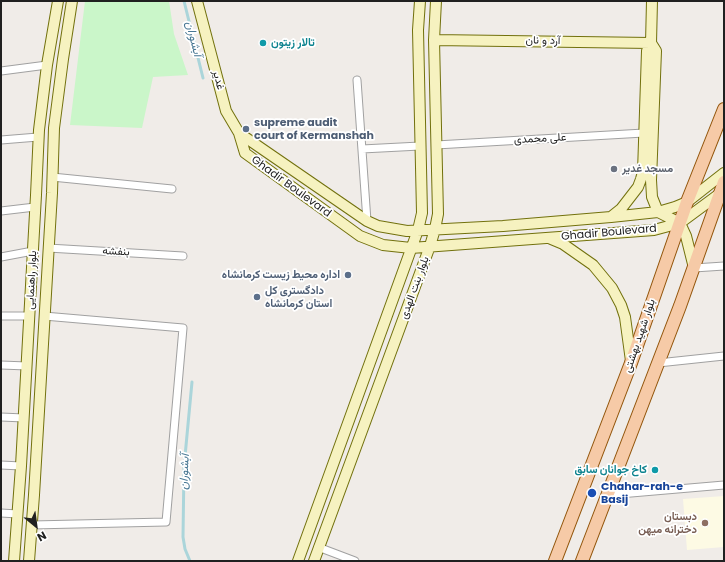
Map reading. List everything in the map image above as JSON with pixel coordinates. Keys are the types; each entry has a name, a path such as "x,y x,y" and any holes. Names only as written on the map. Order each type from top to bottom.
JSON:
{"main road":[{"name":"بلوار راهنمایی","path":"14,561 30,316 38,137 47,65 58,1"},
{"name":"بلوار راهنمایی","path":"29,561 54,128 72,1"},
{"name":"غدیر","path":"197,1 226,111 239,133"},
{"name":"بلوار بنت الهدی","path":"298,561 418,230 422,213 418,30 420,1"},
{"name":"بلوار بنت الهدی","path":"314,561 435,229 438,214 434,40 436,1"},
{"path":"652,1 652,42 656,51 651,180 652,197 658,212 680,223 686,236 694,268"},
{"name":"آرد و نان","path":"434,40 652,42"},
{"path":"611,217 621,209 638,187 641,179 647,51 652,42"},
{"name":"بلوار شهید بهشتی","path":"554,561 631,363 687,202 724,110"},
{"name":"Ghadir Boulevard","path":"239,133 367,221 378,226 406,231 503,226 658,212 687,202 724,174"},
{"name":"Ghadir Boulevard","path":"239,133 244,153 360,236 383,245 411,248 547,238 654,230 680,223"},
{"path":"680,223 723,189"},
{"path":"582,561 723,189"},
{"path":"547,238 563,244 593,265 612,288 621,305 625,317 631,363"}],"street":[{"path":"1,71 47,65"},
{"path":"357,80 367,221"},
{"name":"علی محمدی","path":"436,145 644,133"},
{"path":"1,140 38,137"},
{"path":"362,149 420,146"},
{"path":"52,177 172,189"},
{"path":"1,211 35,207"},
{"name":"بنفشه","path":"48,248 183,256"},
{"path":"1,257 33,251"},
{"path":"694,268 724,266"},
{"path":"1,316 30,316"},
{"path":"32,525 166,522 183,328 44,316"},
{"path":"658,363 724,356"},
{"path":"1,365 27,366"},
{"path":"1,417 24,418"},
{"path":"1,465 21,466"},
{"path":"608,495 724,485"},
{"path":"1,513 18,514"},
{"path":"318,547 341,558 355,561"}],"shaded area":[{"name":"دبستان دخترانه میهن","path":"724,496 724,547 687,550 683,499"}],"green space":[{"path":"85,1 169,1 174,34 188,75 153,77 142,128 70,125"}],"waterway":[{"name":"آبشوران","path":"184,1 203,78"},
{"name":"آبشوران","path":"190,561 185,549 183,537 184,467 192,382"}],"place":[{"name":"تالار زیتون","path":"263,43"},
{"name":"supreme audit court of Kermanshah","path":"246,129"},
{"name":"مسجد غدیر","path":"614,169"},
{"name":"اداره محیط زیست کرمانشاه","path":"348,275"},
{"name":"دادگستری کل استان کرمانشاه","path":"257,297"},
{"name":"کاخ جوانان سابق","path":"655,470"},
{"name":"Chahar-rah-e Basij","path":"592,493"},
{"name":"دبستان دخترانه میهن","path":"705,523"}]}
